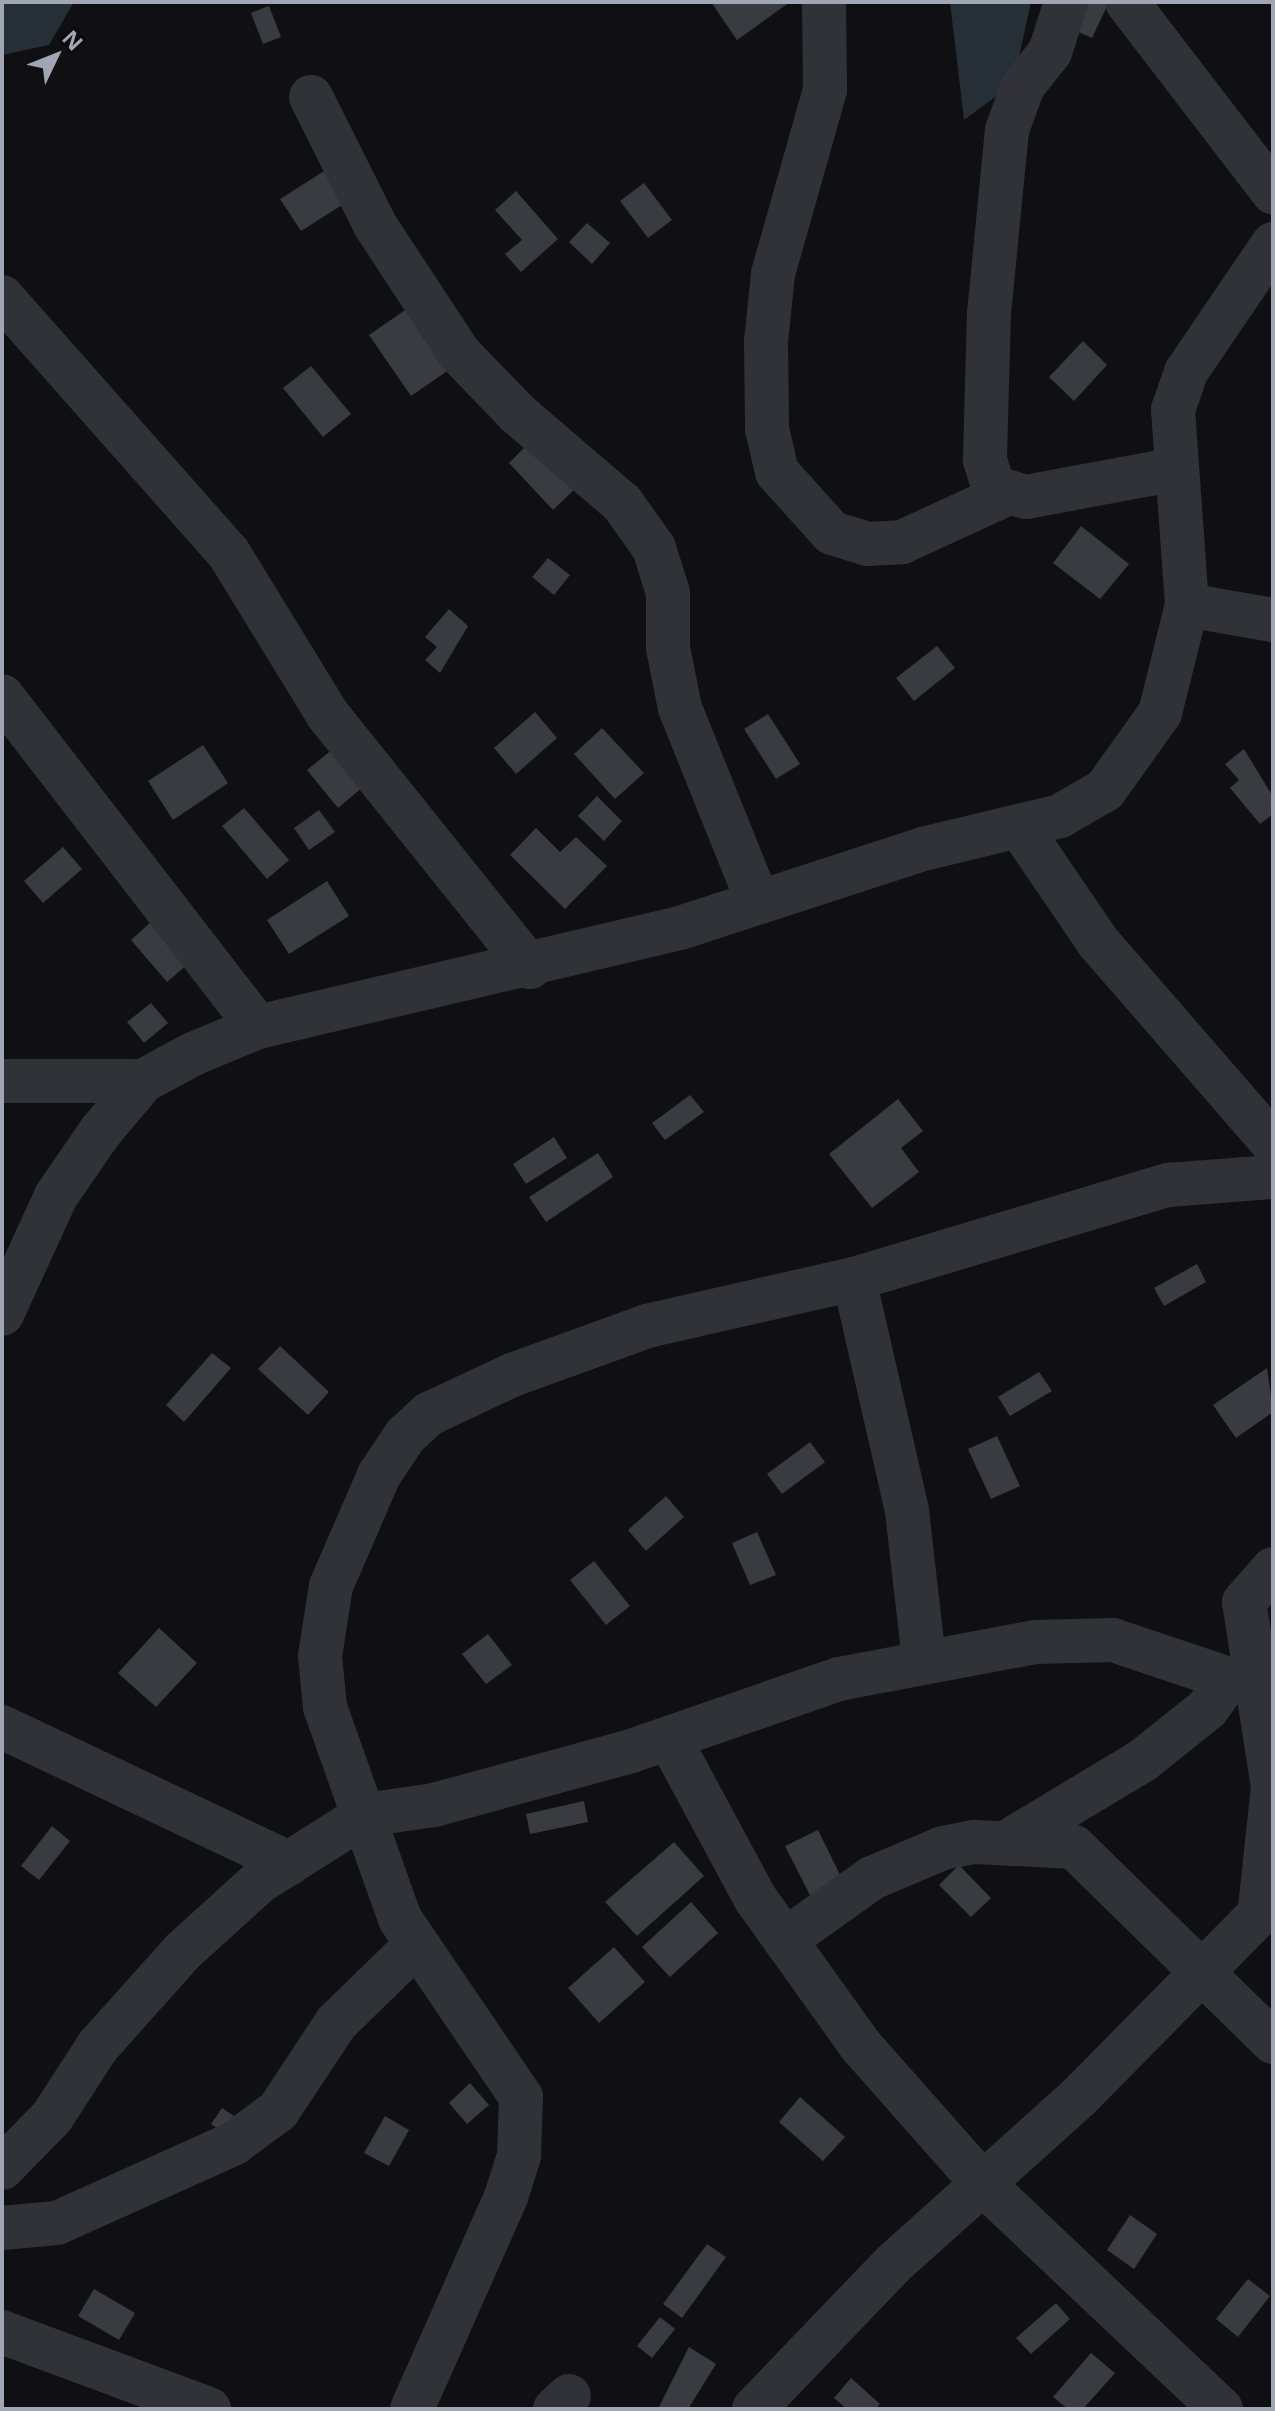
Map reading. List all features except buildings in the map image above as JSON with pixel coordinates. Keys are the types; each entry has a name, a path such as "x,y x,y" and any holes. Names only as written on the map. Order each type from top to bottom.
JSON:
{"street":[{"path":"824,2 825,90 776,259 766,342 767,429 777,472 832,533 868,544 902,542 1004,495 1171,470"},
{"path":"1004,495 993,487 985,436 1002,166 1023,86 1050,52 1066,2"},
{"path":"1127,2 1273,192"},
{"path":"311,97 375,225 459,353 518,414 622,503 654,548 668,593 668,648 680,708 757,900"},
{"path":"2,1081 93,1086 143,1081 258,1027 530,967 1060,816 1105,790 1135,754 1175,671 1187,605 1171,470 1173,410 1186,372 1273,244"},
{"path":"2,297 228,552 328,715 530,967"},
{"path":"1187,605 1273,620"},
{"path":"2,696 258,1027"},
{"path":"1019,826 1098,942 1273,1143"},
{"path":"2,1314 56,1196 143,1081"},
{"path":"412,2409 506,2197 519,2156 521,2097 415,1946 382,1877 365,1815 325,1707 320,1656 331,1586 379,1475 405,1436 464,1397 615,1337 854,1279 1168,1185 1273,1177"},
{"path":"854,1279 907,1511 924,1660"},
{"path":"756,2408 982,2183 1200,1973 1266,1904 1273,1787 1251,1681 1244,1602 1273,1569"},
{"path":"2,2168 52,2117 139,1997 259,1882 365,1815 434,1805 670,1740 809,1689 924,1660 1074,1637 1147,1648 1251,1681"},
{"path":"1007,1842 1142,1761 1207,1709 1251,1681"},
{"path":"2,1727 289,1863"},
{"path":"670,1740 725,1849 861,2046 982,2183 1221,2409"},
{"path":"785,1940 904,1863 943,1848 1007,1842 1074,1847 1094,1860 1200,1973 1273,2042"},
{"path":"2,2228 57,2223 233,2144 278,2111 336,2023 415,1946"},
{"path":"2,2332 209,2409"}],"shaded area":[{"path":"2,2 74,2 49,45 2,55"},
{"path":"950,2 1031,2 1013,84 964,120"}]}
